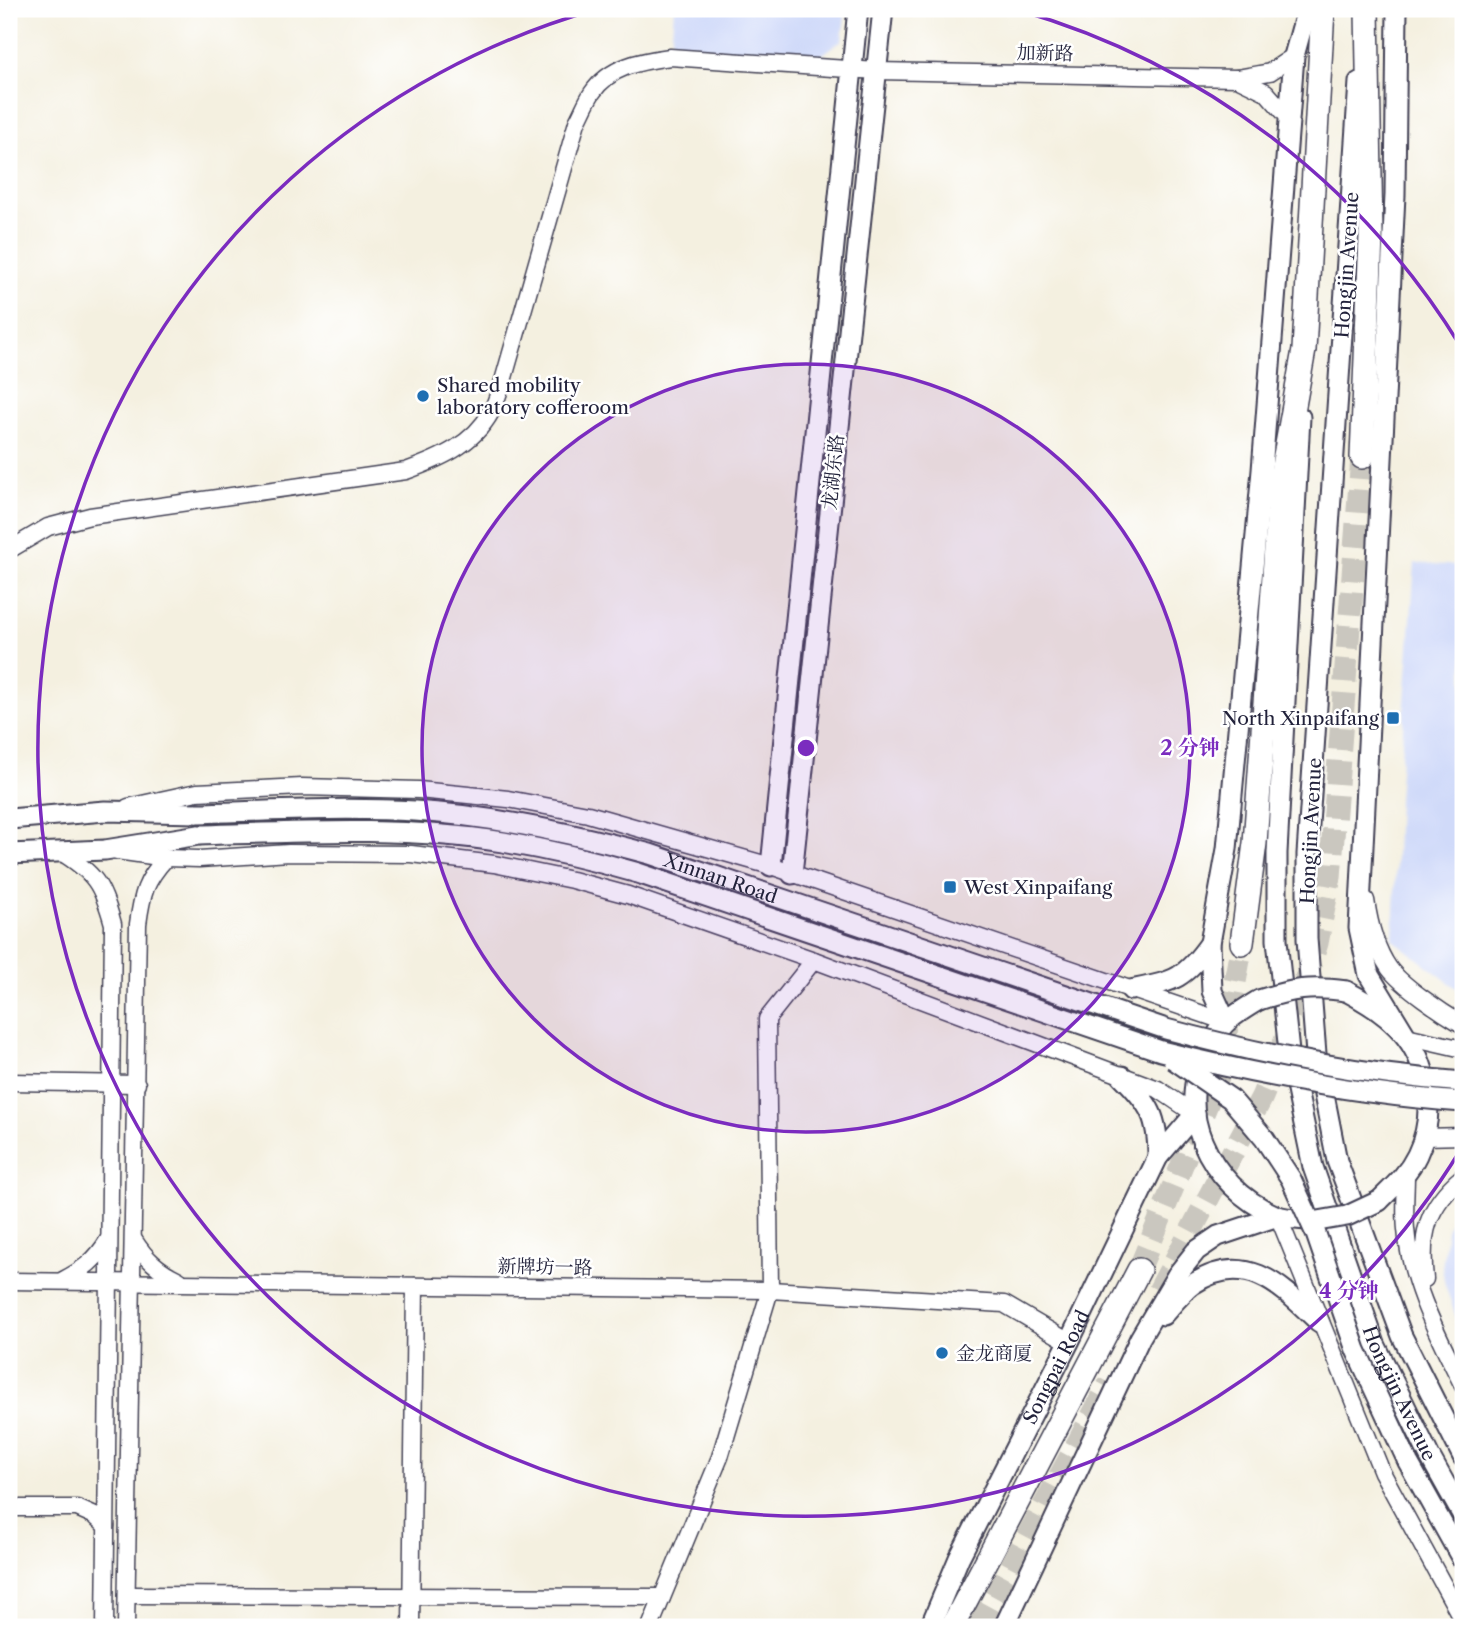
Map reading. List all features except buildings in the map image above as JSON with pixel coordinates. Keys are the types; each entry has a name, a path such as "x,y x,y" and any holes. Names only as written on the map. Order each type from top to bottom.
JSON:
{"highway":[{"name":"Hongjin Avenue","path":"1242,943 1255,843 1281,478 1304,349 1323,9"},
{"name":"Hongjin Avenue","path":"1362,457 1371,236 1366,9"},
{"name":"Songpai Road","path":"952,1627 1139,1270"}],"main road":[{"name":"龙湖东路","path":"771,866 858,9"},
{"name":"龙湖东路","path":"792,874 883,9"},
{"path":"1226,1022 1212,991 1210,943 1227,849 1262,470 1294,56 1307,9"},
{"name":"Hongjin Avenue","path":"1366,9 1307,854 1307,939 1316,1054 1336,1161 1402,1336 1463,1457"},
{"path":"1396,9 1395,195 1359,928 1369,975 1406,1036 1422,1067 1429,1102 1424,1137 1417,1157 1406,1174 1379,1201 1346,1216 1318,1220 1278,1216 1245,1199 1221,1176 1204,1148 1195,1114 1196,1081 1203,1054 1226,1022 1259,1000 1292,989 1323,988 1346,991 1369,1003 1406,1036"},
{"name":"Hongjin Avenue","path":"1304,349 1278,853 1278,940 1289,1052 1314,1167 1375,1344 1429,1455 1463,1516"},
{"name":"Xinnan Road","path":"9,819 105,811 197,814 303,810 415,811 506,821 584,836 650,854 1167,1029 1316,1065 1399,1077 1463,1082"},
{"name":"Xinnan Road","path":"9,854 104,850 199,835 300,832 414,834 500,842 577,856 638,873 1161,1051 1240,1071 1313,1085 1399,1098 1463,1102"},
{"path":"1131,990 1180,977 1194,966 1210,943"},
{"path":"1161,1051 1231,1099 1264,1138 1291,1179 1316,1234 1356,1350 1408,1462 1463,1562"},
{"path":"1122,1076 1144,1098 1154,1114 1158,1133 1158,1157"},
{"name":"Songpai Road","path":"930,1627 959,1558 1069,1342 1158,1157 1195,1114"},
{"path":"1004,1627 1140,1338 1177,1275 1196,1251 1218,1236 1278,1216"},
{"path":"1140,1338 1191,1285 1207,1276 1227,1271 1246,1271 1280,1285 1319,1322"}],"street":[{"path":"1237,78 1269,72 1294,56"},
{"name":"加新路","path":"9,550 48,527 90,516 407,471 441,459 469,440 491,413 503,382 577,122 593,91 614,72 640,61 670,57 877,71 1237,78"},
{"path":"1237,78 1266,92 1289,118"},
{"name":"Xinnan Road","path":"105,811 197,792 302,787 419,790 508,799 588,814 771,866 1226,1022"},
{"name":"Xinnan Road","path":"104,850 166,858 199,859 289,853 411,854 494,864 572,880 628,895 814,960 1158,1089 1195,1114"},
{"path":"59,851 79,863 96,880 107,900 113,924 105,1627"},
{"path":"126,1627 138,924 141,901 150,876 166,858"},
{"path":"1360,869 1370,925 1389,968 1427,1001 1463,1025"},
{"path":"650,1627 720,1457 770,1290 767,1019 814,960"},
{"path":"1406,1036 1463,1049"},
{"path":"9,1082 137,1084"},
{"path":"1424,1137 1463,1136"},
{"path":"1406,1174 1406,1230 1415,1275 1435,1329 1463,1386"},
{"path":"1435,1329 1425,1278 1424,1236 1436,1203 1463,1176"},
{"path":"1278,1216 1382,1472 1463,1621"},
{"path":"60,1282 83,1270 98,1257 110,1238"},
{"path":"134,1239 145,1258 160,1271 184,1282"},
{"name":"新牌坊一路","path":"9,1281 770,1290 1004,1304 1069,1342"},
{"path":"411,1627 415,1286"},
{"path":"77,1508 94,1499 107,1485"},
{"path":"9,1508 77,1508 94,1516 106,1526"},
{"path":"127,1595 662,1597"}],"shaded area":[{"path":"674,9 846,9 842,40 819,57 671,46"},
{"path":"1415,563 1463,566 1463,993 1393,940 1398,800"},
{"path":"1463,1199 1463,1338 1442,1268 1447,1230"}],"tunnel":[{"path":"1159,1291 1262,1097 1292,1024 1317,943 1330,877 1362,457"},
{"path":"1139,1270 1218,1077 1242,943"},
{"path":"979,1627 1110,1383"}],"place":[{"name":"Shared mobility laboratory cofferoom","path":"423,396"},
{"name":"North Xinpaifang","path":"1393,718"},
{"name":"West Xinpaifang","path":"950,887"},
{"name":"金龙商厦","path":"942,1353"}]}
